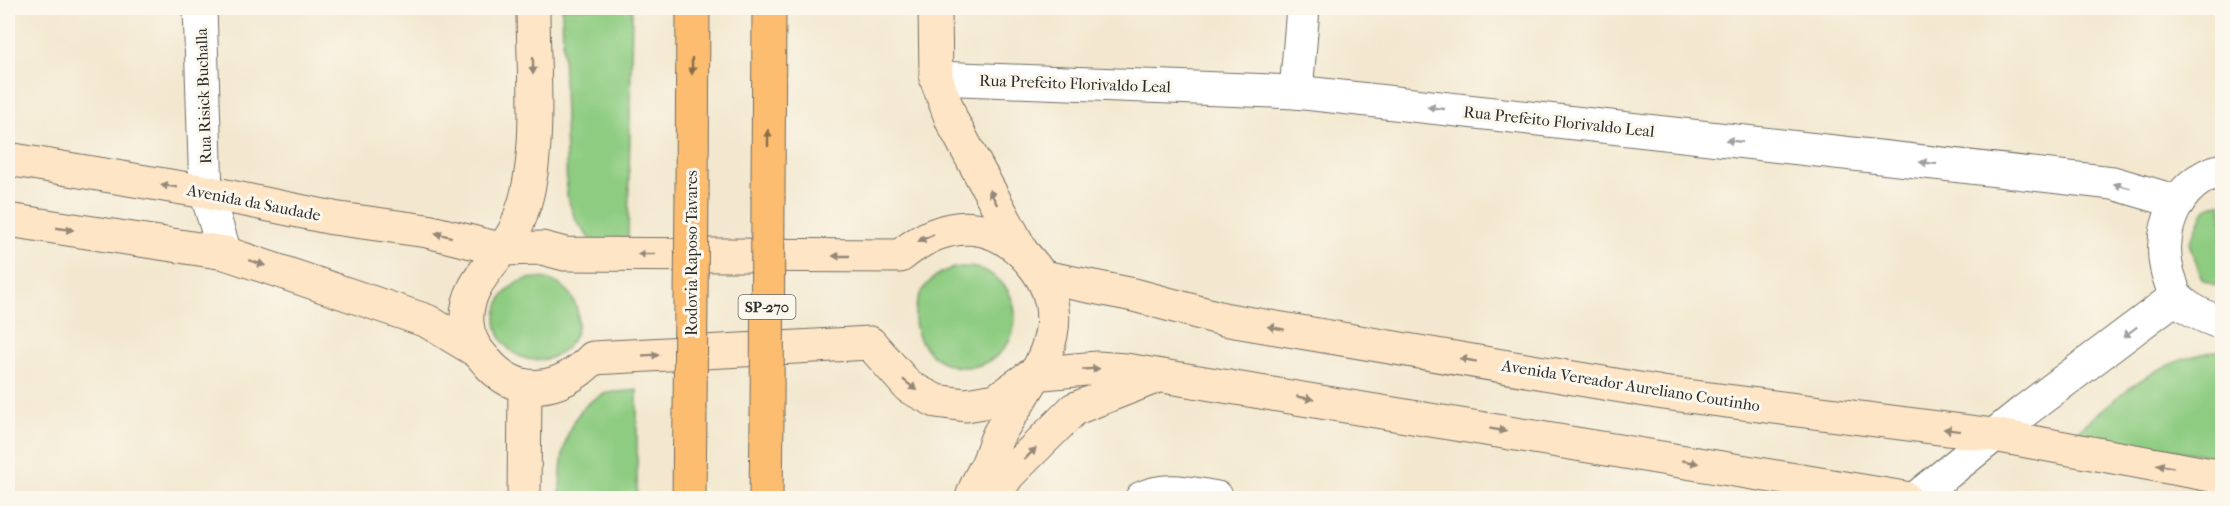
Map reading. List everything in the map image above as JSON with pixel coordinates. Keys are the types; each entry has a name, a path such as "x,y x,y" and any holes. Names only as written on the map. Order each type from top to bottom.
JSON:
{"highway":[{"name":"Rodovia Raposo Tavares","path":"689,498 693,8"},
{"name":"SP-270","path":"766,498 769,8"}],"street":[{"name":"Rua Risick Buchalla","path":"201,8 206,192 225,253"},
{"path":"533,8 533,164 521,213 513,232 479,277 469,299 467,322 473,346 498,375 525,386 544,386 563,381 579,372 592,358 870,343 909,387 936,401 966,405 996,400 1033,374 1097,368 1163,374 1905,498"},
{"path":"935,8 936,78 952,121 1020,248 1043,277 1052,305 1051,334 1046,353 999,434 988,463 974,486 972,498"},
{"path":"1296,92 1303,8"},
{"name":"Rua Prefeito Florivaldo Leal","path":"936,78 1296,92 2113,183 2178,202"},
{"name":"Avenida da Saudade","path":"8,159 206,192 333,218 427,231 500,249 542,248 565,254 900,256 920,239 945,230 972,229 998,234 1020,248"},
{"path":"2223,170 2197,182 2178,202 2164,234 2165,264 2176,297 2205,317 2223,323"},
{"path":"8,220 225,253 427,321 477,351"},
{"name":"Avenida Vereador Aureliano Coutinho","path":"1043,277 1134,295 1223,319 1651,391 1994,435 2223,477"},
{"path":"1916,498 1994,435 2176,297"},
{"path":"993,498 1008,475 1074,409 1163,374"},
{"path":"524,498 525,386"},
{"path":"1142,498 1174,491 1217,498"}],"green space":[{"path":"562,8 632,8 628,241 592,242 575,219 567,196"},
{"path":"2222,202 2222,289 2202,279 2189,243 2206,208"},
{"path":"965,267 993,275 1007,289 1015,317 1007,345 993,359 965,367 937,359 923,345 915,317 923,289 937,275"},
{"path":"537,278 553,281 566,290 575,303 578,319 575,335 566,348 553,357 537,360 521,357 508,348 499,335 496,319 499,303 508,290 521,281"},
{"path":"2222,350 2222,458 2074,434 2125,391 2158,370 2198,355"},
{"path":"637,390 637,498 560,498 563,453 572,425 580,412 590,402 604,394"}]}
